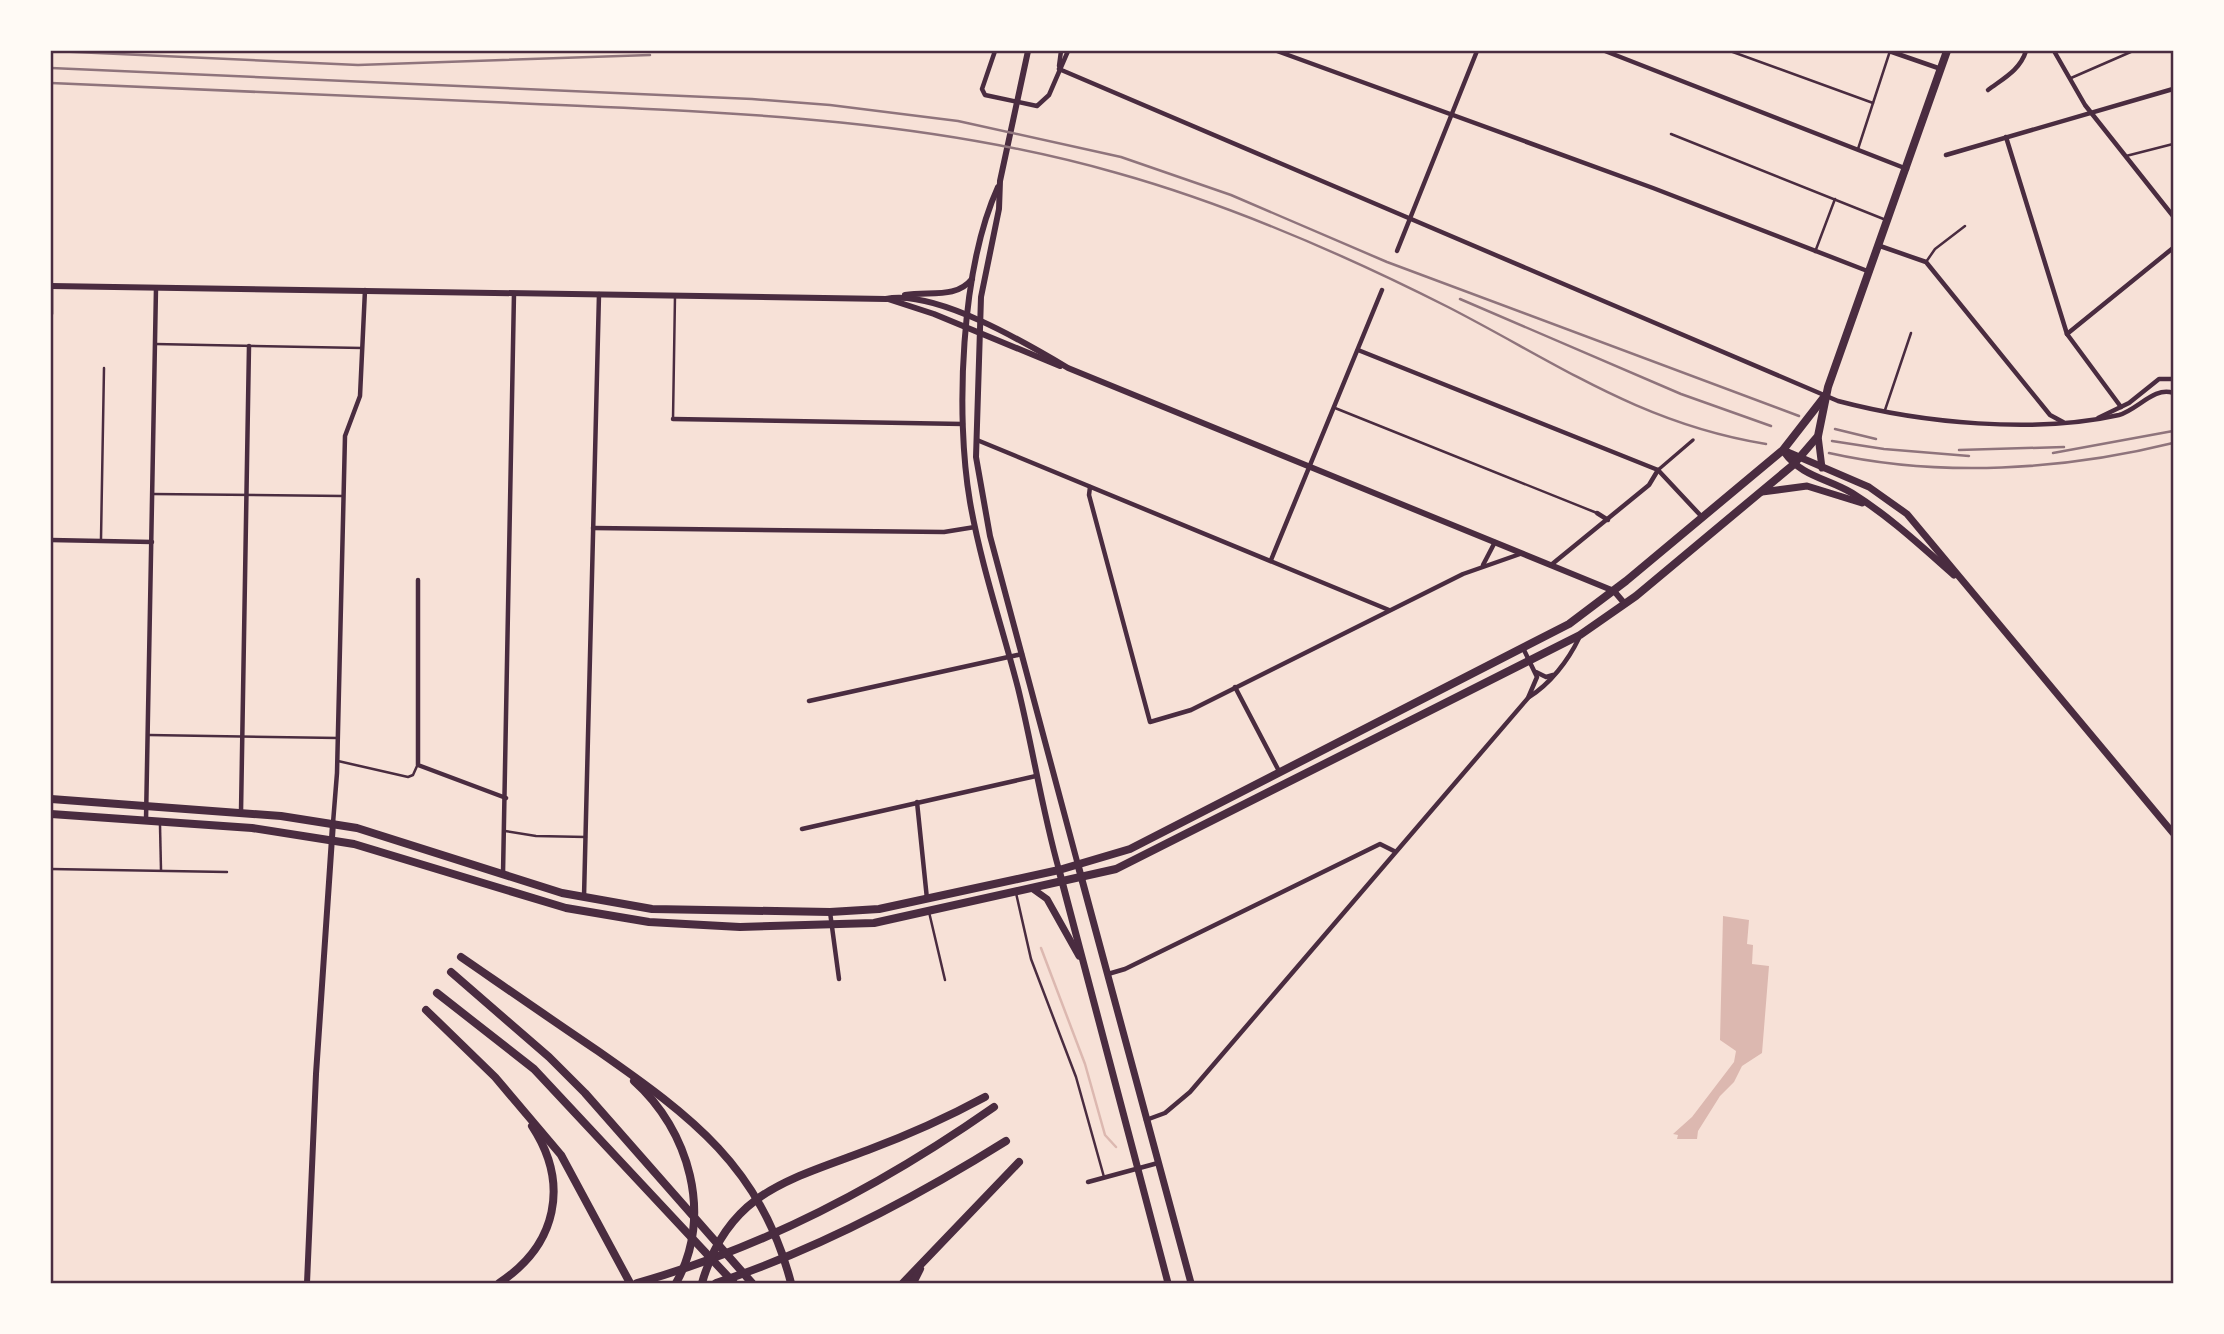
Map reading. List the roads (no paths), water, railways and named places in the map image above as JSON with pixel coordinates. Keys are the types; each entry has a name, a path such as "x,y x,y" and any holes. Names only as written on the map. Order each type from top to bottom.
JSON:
{"highway":[{"path":"51,799 242,812 333,823 584,898 675,911 830,912 879,909 1059,870 1130,849 1524,650 1569,624 1614,591 1783,450 1805,426 1825,396 1947,51"},
{"path":"51,814 261,829 331,840 377,849 566,908 668,924 874,923 1062,883 1116,869 1143,858 1580,635 1625,604 1796,462 1818,436 1825,411 1825,396"},
{"path":"461,957 677,1107 711,1138 756,1197 779,1245 791,1283"},
{"path":"451,972 550,1057 585,1093 752,1283"},
{"path":"437,993 534,1069 734,1283"},
{"path":"426,1010 495,1077 561,1155 630,1283"},
{"path":"594,1049 654,1101 677,1137 691,1174 694,1199 689,1250 676,1283"},
{"path":"495,1077 536,1132 553,1176 554,1195 551,1219 542,1240 515,1273 499,1283"},
{"path":"702,1283 716,1245 738,1214 768,1190 915,1131 985,1097"},
{"path":"637,1283 732,1251 839,1203 899,1170 994,1107"},
{"path":"716,1283 848,1230 912,1197 1006,1141"},
{"path":"903,1283 1018,1162"},
{"path":"913,1283 928,1254"}],"main road":[{"path":"1028,51 1000,181 980,322 976,439 981,499 1191,1283"},
{"path":"1000,181 982,232 972,279 968,317 964,457 975,527 1009,657 1062,883 1168,1283"},
{"path":"51,286 886,299 928,292 954,293 965,288 972,279"},
{"path":"904,295 980,322 1011,335 1068,368 1614,591 1625,604"},
{"path":"886,299 968,328 1049,364 1068,368"},
{"path":"1818,436 1822,468"},
{"path":"1783,450 1796,462 1845,489 1912,537 1965,584"},
{"path":"1796,462 1822,468 1863,484 1896,505 1931,541 2173,834"},
{"path":"1761,492 1807,486 1833,491 1869,506"},
{"path":"307,1283 316,1074 333,823"},
{"path":"1033,889 1046,899 1084,966"}],"street":[{"path":"995,51 982,89 985,95 1016,103 1042,105 1068,51"},
{"path":"1059,68 1061,51"},
{"path":"1277,51 1653,188 1870,272"},
{"path":"1397,251 1478,51"},
{"path":"1605,51 1907,169"},
{"path":"1889,51 1941,69"},
{"path":"1988,90 2015,71 2022,63 2026,51"},
{"path":"2054,51 2091,113 2173,216"},
{"path":"1059,68 1825,396 1919,418 2035,424 2130,412 2162,391 2173,393"},
{"path":"1946,155 2173,89"},
{"path":"2006,137 2067,334 2121,407"},
{"path":"1880,246 1926,262 2046,410 2063,422"},
{"path":"2067,334 2173,248"},
{"path":"51,286 51,314"},
{"path":"146,820 156,287"},
{"path":"333,823 338,761 346,428 360,401 365,289"},
{"path":"1271,561 1382,290"},
{"path":"503,874 514,292"},
{"path":"584,898 599,293"},
{"path":"242,812 249,346"},
{"path":"1358,350 1658,470 1703,517"},
{"path":"2098,418 2121,407 2156,380 2172,379 2173,369"},
{"path":"2035,424 2042,419 2046,410"},
{"path":"673,419 964,424"},
{"path":"976,439 1390,610"},
{"path":"1551,565 1649,485 1658,470 1693,440"},
{"path":"1090,487 1089,495 1150,722 1191,710 1464,574 1524,554"},
{"path":"1597,513 1608,520"},
{"path":"593,528 944,532 975,527"},
{"path":"51,540 152,542"},
{"path":"1482,566 1495,542"},
{"path":"418,580 418,765 506,798"},
{"path":"1146,1120 1165,1113 1190,1092 1394,851 1528,698 1542,688 1554,674 1573,651 1580,635"},
{"path":"1524,650 1536,672 1536,682 1528,698"},
{"path":"809,702 1022,654"},
{"path":"1536,672 1546,677 1554,674"},
{"path":"1235,687 1280,774"},
{"path":"802,829 1036,776"},
{"path":"917,802 928,900"},
{"path":"1107,974 1125,969 1380,844 1394,851"},
{"path":"830,912 839,979"},
{"path":"1088,1182 1158,1163"}],"lane":[{"path":"1730,51 1873,103"},
{"path":"1858,149 1889,51"},
{"path":"2071,78 2133,51"},
{"path":"1671,134 1888,221"},
{"path":"2124,157 2173,144"},
{"path":"1815,252 1835,200"},
{"path":"1926,262 1935,249 1965,226"},
{"path":"673,419 675,294"},
{"path":"1885,412 1911,333"},
{"path":"155,344 363,348"},
{"path":"101,541 104,368"},
{"path":"1335,408 1597,513"},
{"path":"152,494 343,496"},
{"path":"148,735 338,738"},
{"path":"338,761 408,777 413,775 418,765"},
{"path":"160,821 162,872"},
{"path":"505,831 586,837"},
{"path":"51,869 228,872"},
{"path":"1016,893 1031,959 1076,1077 1104,1178"},
{"path":"929,912 945,980"}],"waterway":[{"path":"1041,948 1085,1064 1105,1135 1116,1147"}],"railway":[{"path":"53,51 358,65 650,55"},
{"path":"51,68 752,99 830,105 958,121 1121,157 1231,195 1387,262 1799,416"},
{"path":"51,83 771,116 910,131 1049,155 1159,186 1286,232 1448,307 1639,407 1721,435 1766,444"},
{"path":"1460,299 1681,394 1771,426"},
{"path":"1835,429 1876,439"},
{"path":"2053,453 2173,431"},
{"path":"1832,441 1884,449 1969,456"},
{"path":"1829,453 1914,466 2002,468 2089,459 2173,443"},
{"path":"1959,450 2064,447"}]}
